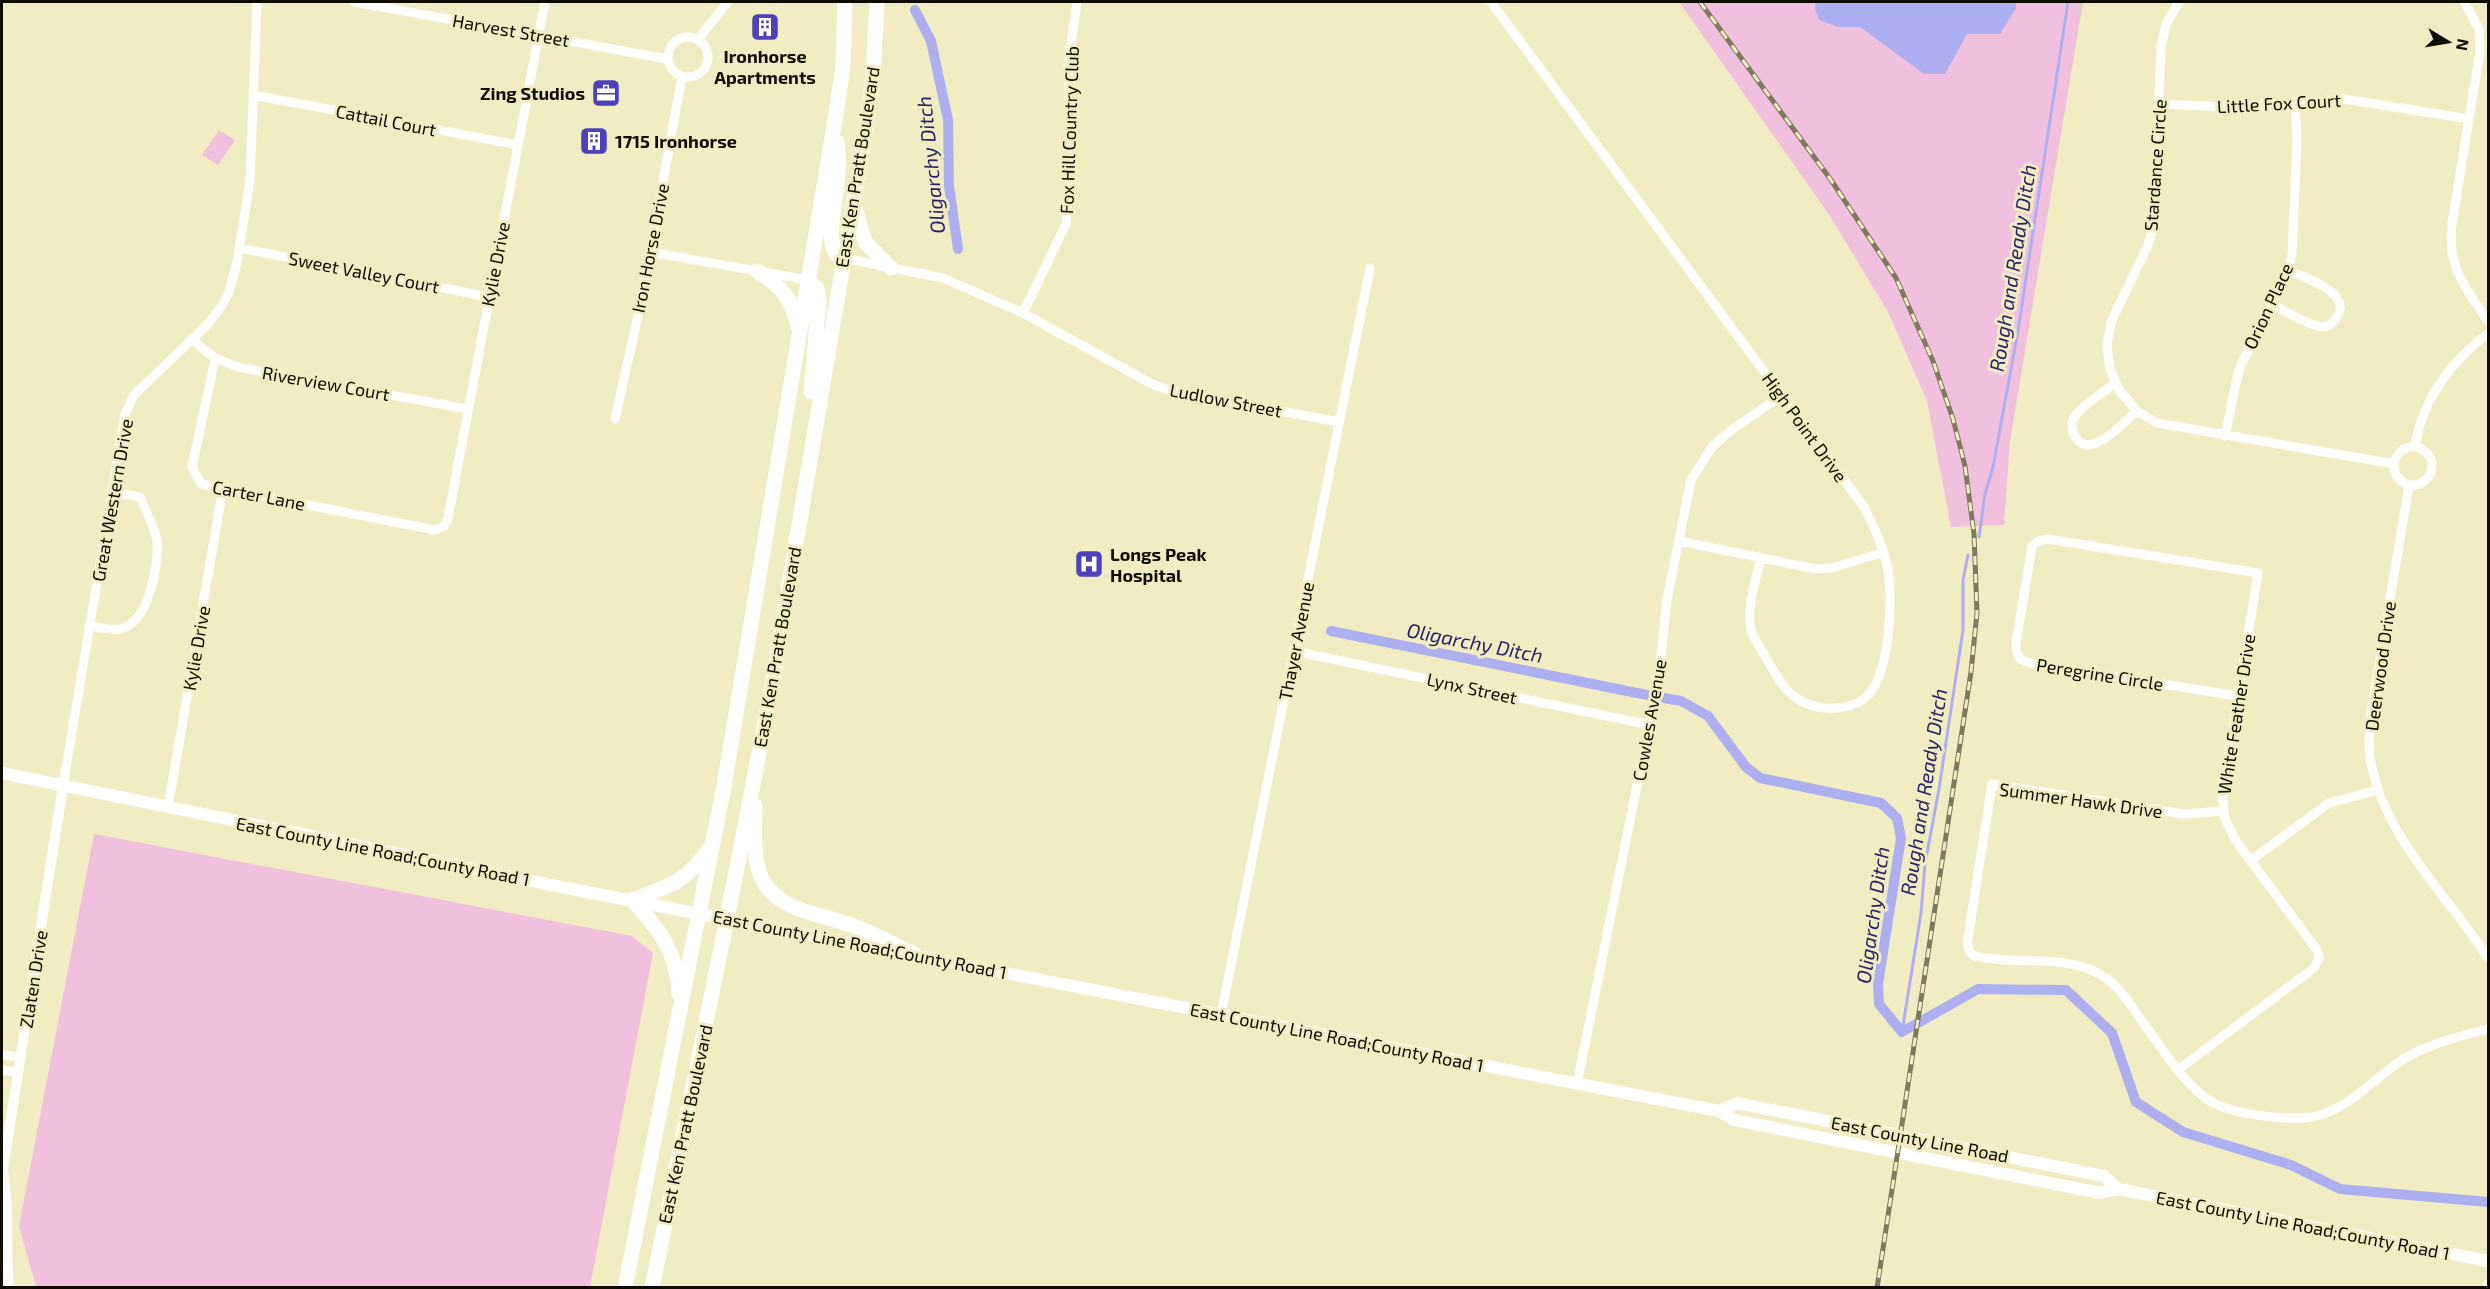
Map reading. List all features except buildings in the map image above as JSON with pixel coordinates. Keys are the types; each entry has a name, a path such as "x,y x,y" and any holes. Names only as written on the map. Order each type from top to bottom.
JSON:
{"highway":[{"name":"East Ken Pratt Boulevard","path":"625,1287 700,913 754,614 835,124 843,66 845,2"},
{"name":"East Ken Pratt Boulevard","path":"652,1287 771,691 873,75 877,2"},
{"path":"835,124 839,164 831,234 833,248 836,254 843,258"},
{"path":"853,201 859,228 865,242 891,268"},
{"path":"757,271 775,282 789,298 799,335"},
{"path":"808,280 817,289 819,299 811,394 818,401"},
{"path":"755,770 755,846 759,872 769,888 785,903 851,925 914,954"},
{"path":"680,1015 674,962 667,943 652,921 632,900 683,879 698,866 713,843"}],"main road":[{"name":"East County Line Road;County Road 1","path":"2,773 727,919 1719,1111"},
{"name":"East County Line Road","path":"1719,1111 1737,1103 1901,1134 2104,1176 2118,1189"},
{"path":"1719,1111 1734,1120 2100,1193 2118,1189"},
{"name":"East County Line Road;County Road 1","path":"2118,1189 2488,1261"}],"street":[{"name":"Great Western Drive","path":"63,786 125,414 134,395 221,307 229,292 240,248 250,181 257,2"},
{"name":"Harvest Street","path":"354,2 668,59"},
{"name":"Kylie Drive","path":"444,526 448,518 545,2"},
{"path":"698,39 728,2"},
{"name":"Fox Hill Country Club","path":"1023,313 1065,224 1072,154 1068,66 1077,2"},
{"name":"High Point Drive","path":"1491,2 1864,507 1884,552 1890,590 1879,680 1866,697 1850,706 1833,709 1800,701 1789,692 1769,664 1752,632 1750,615 1761,558"},
{"name":"Stardance Circle","path":"2179,2 2169,16 2164,31 2153,232 2114,315 2107,339 2107,355 2115,383 2137,411 2157,423 2394,464"},
{"path":"2465,2 2477,22 2480,45 2452,224 2451,250 2458,276 2488,321"},
{"path":"688,37 698,39 706,47 708,63 697,75 682,77 670,68 669,49 679,39 688,37"},
{"name":"Iron Horse Drive","path":"615,419 650,252 682,77"},
{"name":"Cattail Court","path":"253,95 518,145"},
{"name":"Little Fox Court","path":"2159,104 2227,107 2344,99 2469,119"},
{"name":"Orion Place","path":"2225,436 2237,373 2288,270 2292,255 2297,140 2295,101"},
{"name":"Sweet Valley Court","path":"240,248 489,297"},
{"path":"650,252 808,280"},
{"path":"843,258 943,278 1023,313"},
{"name":"Thayer Avenue","path":"1221,1015 1370,268"},
{"path":"2271,304 2319,327 2330,324 2338,315 2340,303 2333,291 2288,270"},
{"name":"Ludlow Street","path":"1023,313 1152,384 1168,390 1339,422"},
{"path":"2415,447 2424,413 2438,386 2459,358 2488,334"},
{"name":"Riverview Court","path":"192,338 215,359 242,368 468,410"},
{"name":"Carter Lane","path":"215,359 192,467 201,484 435,530 444,526"},
{"path":"2115,383 2075,416 2072,429 2078,440 2088,445 2095,445 2137,411"},
{"name":"Cowles Avenue","path":"1577,1084 1650,725 1658,682 1667,600 1691,480 1712,447 1730,431 1782,395"},
{"path":"2415,447 2429,455 2432,466 2425,481 2409,485 2396,475 2394,464 2401,451 2415,447"},
{"name":"Deerwood Drive","path":"2409,485 2371,713 2369,751 2386,813 2488,958"},
{"name":"Kylie Drive","path":"168,807 223,488"},
{"path":"91,626 120,629 135,621 147,603 156,566 157,538 140,497 112,492"},
{"name":"Peregrine Circle","path":"2238,696 2030,663 2020,659 2016,643 2031,550 2039,541 2048,539 2258,573"},
{"path":"1679,541 1816,569 1832,568 1884,552"},
{"name":"White Feather Drive","path":"2179,1069 2314,968 2318,961 2318,953 2250,861 2228,826 2223,811 2222,793 2258,573"},
{"name":"Lynx Street","path":"1293,651 1650,725"},
{"name":"Summer Hawk Drive","path":"2223,811 2198,815 2184,814 1992,784 1968,938 1969,951 1974,955 1987,958 2075,964 2099,974 2124,995 2179,1069 2203,1096 2222,1106 2279,1117 2311,1118 2343,1104 2405,1058 2426,1047 2488,1029"},
{"name":"Zlaten Drive","path":"9,1287 5,1235 7,1196 2,1173 63,786"},
{"path":"2250,861 2329,803 2378,790"},
{"path":"2,1055 21,1057"},
{"path":"2,1070 18,1072"}],"shaded area":[{"path":"1679,2 2083,2 2010,441 2004,525 1951,527 1927,401 1888,312 1828,213"},
{"path":"219,130 235,140 218,165 202,155"},
{"path":"94,834 632,936 653,953 590,1287 36,1287 19,1226"}],"water":[{"path":"1816,2 2016,2 2016,8 2000,34 1967,34 1945,74 1924,74 1860,27 1838,27 1819,20 1815,8"}],"waterway":[{"name":"Rough and Ready Ditch","path":"1979,537 1985,494 1993,467 2018,331 2068,2"},
{"name":"Oligarchy Ditch","path":"915,10 931,41 948,120 949,186 958,249"},
{"name":"Rough and Ready Ditch","path":"1902,1032 1921,913 1925,864 1963,630 1963,580 1968,555"},
{"name":"Oligarchy Ditch","path":"1331,631 1647,695"},
{"name":"Oligarchy Ditch","path":"1664,698 1681,701 1708,716 1746,767 1760,778 1881,803 1897,818 1901,838 1878,984 1879,1004 1902,1032 1978,989 2066,990 2112,1033 2136,1102 2183,1132 2291,1165 2340,1189 2488,1202"}],"railway":[{"path":"1700,2 1831,180 1896,278 1933,361 1953,419 1965,466 1974,534 1977,613 1971,672 1877,1288"}],"place":[{"name":"Ironhorse Apartments","path":"765,27"},
{"name":"Zing Studios","path":"606,93"},
{"name":"1715 Ironhorse","path":"594,141"},
{"name":"Longs Peak Hospital","path":"1089,564"}]}
